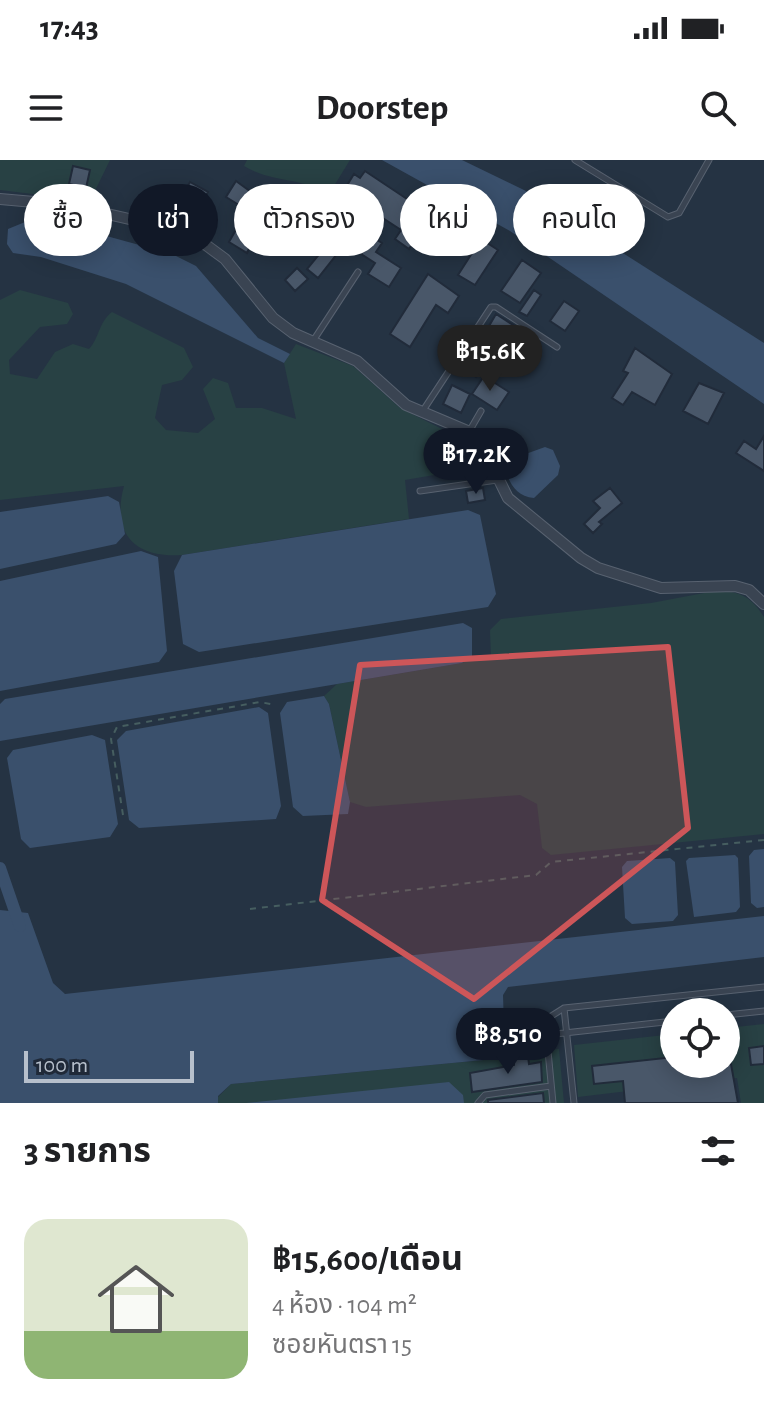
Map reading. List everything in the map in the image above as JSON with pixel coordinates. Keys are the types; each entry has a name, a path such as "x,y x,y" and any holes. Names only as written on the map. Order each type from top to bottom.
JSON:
{"street":[{"path":"0,199 68,205 173,229 191,237 225,259 273,318 312,342 357,361 406,405 470,430 487,449 508,498 598,568 670,589 735,586 749,590 764,604"}],"lane":[{"path":"575,160 668,217 679,213 709,160"},
{"path":"312,342 358,272"},
{"path":"421,413 491,307 496,307 557,347"},
{"path":"470,430 481,411"},
{"path":"420,491 498,480"},
{"path":"553,1103 545,1020 564,1008 764,987"},
{"path":"564,1008 574,1103"},
{"path":"740,1014 764,1011"},
{"path":"546,1035 660,1023"},
{"path":"478,1103 485,1095 551,1086"}],"path":[{"path":"123,815 111,739 117,727 260,702 275,705"},
{"path":"250,909 536,875 551,862 764,840"}],"highlighted area":[{"path":"668,647 688,828 474,999 322,900 360,665"}],"green space":[{"path":"0,160 110,160 98,184 24,184 24,193 0,190"},
{"path":"247,160 350,160 335,184 304,184 265,175 244,166"},
{"path":"20,290 68,303 73,314 67,324 40,327 9,360 10,374 37,379 55,352 73,344 89,349 112,312 184,348 193,367 182,380 162,385 155,418 166,430 198,433 215,419 203,389 213,378 228,383 236,408 262,408 296,419 284,363 296,344 353,366 400,408 450,433 453,453 446,473 405,480 409,519 182,555 151,552 130,539 121,517 124,486 0,500 0,300"},
{"path":"720,590 746,598 764,617 764,834 551,855 542,848 537,804 520,795 366,807 350,802 329,704 324,696 337,684 462,663 472,656 491,658 490,630 501,619 651,603"},
{"path":"764,1024 764,1103 741,1103 737,1078 740,1078 740,1027"},
{"path":"660,1036 660,1078 737,1078 578,1097 574,1045"},
{"path":"559,1049 564,1103 218,1103 218,1097 231,1084 505,1058 522,1052"}],"water":[{"path":"382,160 462,160 513,185 513,233 497,224 497,184 425,184"},
{"path":"24,222 24,255 13,253 7,244 8,229"},
{"path":"112,238 128,242 128,256 176,256 196,266 258,338 290,354 284,363 126,284 34,256 112,256"},
{"path":"547,256 628,256 764,343 764,404"},
{"path":"545,447 553,450 560,466 558,475 534,498 527,497 514,487 504,466 509,460"},
{"path":"108,496 119,502 125,534 116,544 0,569 0,512"},
{"path":"468,510 480,515 496,594 488,607 199,652 183,644 174,571 182,555"},
{"path":"141,551 158,557 167,651 159,662 0,691 0,581"},
{"path":"463,623 472,628 472,656 462,663 0,741 0,704 5,699"},
{"path":"324,696 329,704 350,802 348,814 303,816 293,807 280,713 287,702"},
{"path":"259,707 268,713 281,806 276,819 139,828 129,820 117,740 126,731"},
{"path":"92,735 105,740 118,824 110,837 30,848 21,839 7,758 13,750"},
{"path":"764,849 764,907 757,908 751,903 749,856 754,850"},
{"path":"735,855 738,858 740,907 736,912 694,917 686,861 689,858"},
{"path":"670,858 675,862 678,915 673,921 632,924 625,918 622,867 627,861"},
{"path":"0,910 28,913 53,983 65,994 764,916 764,957 508,987 503,995 505,1058 231,1084 218,1096 218,1103 0,1103"},
{"path":"449,1082 463,1095 464,1103 246,1103"}],"building":[{"path":"73,166 90,170 87,184 69,184"},
{"path":"365,171 400,194 400,229 384,219 384,184 348,184 354,174 360,178"},
{"path":"234,184 234,202 226,197"},
{"path":"318,256 335,256 318,278 307,269"},
{"path":"364,256 382,256 401,268 389,287 368,274 375,263"},
{"path":"470,256 494,256 475,285 458,275"},
{"path":"522,260 541,273 520,303 501,291"},
{"path":"297,268 308,279 295,291 285,280"},
{"path":"428,274 459,296 448,313 436,305 410,347 390,334"},
{"path":"534,290 541,295 527,316 519,312"},
{"path":"564,301 579,311 565,331 550,321"},
{"path":"496,314 513,325 503,340 514,348 504,362 494,354 490,357 476,377 464,369"},
{"path":"635,348 672,374 655,405 632,392 623,405 612,398 628,373 623,371"},
{"path":"484,376 509,392 497,410 472,394"},
{"path":"699,383 724,393 708,424 683,411"},
{"path":"452,385 470,394 461,413 443,404"},
{"path":"764,436 764,471 736,453 744,441 756,449"},
{"path":"483,488 485,500 468,503 466,491"},
{"path":"610,488 622,503 599,522 602,524 593,533 584,524 600,508 593,501"},
{"path":"764,1046 764,1064 751,1065 749,1048"},
{"path":"528,1056 529,1064 541,1062 542,1082 472,1092 470,1073 514,1065 514,1057"},
{"path":"660,1059 660,1078 734,1078 738,1103 625,1103 623,1081 594,1084 592,1066"},
{"path":"543,1093 544,1103 488,1103 488,1100"}],"waterway":[{"path":"0,868 20,926"}]}
